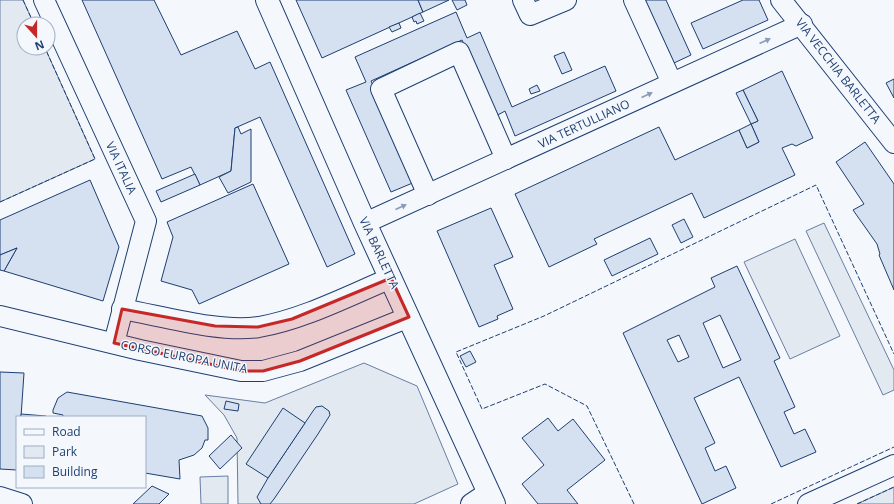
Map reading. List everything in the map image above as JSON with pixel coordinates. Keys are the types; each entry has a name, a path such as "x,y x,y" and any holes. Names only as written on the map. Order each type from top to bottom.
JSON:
{"main road":[{"name":"VIA BARLETTA","path":"267,0 365,223 492,498"}],"street":[{"name":"VIA ITALIA","path":"44,0 146,221 114,343"},
{"path":"524,0 530,15 566,0"},
{"path":"634,0 672,83"},
{"name":"VIA VECCHIA BARLETTA","path":"781,0 802,24 893,139"},
{"name":"VIA TERTULLIANO","path":"365,223 802,24"},
{"path":"428,195 381,88 459,52 506,159"},
{"path":"122,309 214,326 258,327 292,318 391,278"},
{"name":"CORSO EUROPA UNITA","path":"0,316 241,371 263,371 300,361 409,317"},
{"path":"808,504 894,465"},
{"path":"0,497 22,504"},
{"path":"471,504 492,498"}],"highlighted area":[{"path":"391,278 409,317 300,361 263,371 241,371 114,343 122,309 215,326 258,327 292,319"}],"green space":[{"path":"0,0 23,0 30,16 16,16 16,56 49,56 95,159 0,202"},
{"path":"824,223 894,370 894,390 883,395 806,231"},
{"path":"795,239 840,336 790,359 744,262"},
{"path":"364,363 417,386 458,484 414,504 238,504 237,438 224,415 205,395 265,403"},
{"path":"228,476 228,504 201,504 200,477"},
{"path":"894,487 894,504 857,504"}],"building":[{"path":"82,0 154,0 181,55 237,31 255,69 270,62 355,254 327,267 260,117 235,128 231,171 200,185 191,167 162,179"},
{"path":"296,0 418,0 423,12 322,58"},
{"path":"418,0 449,0 423,12"},
{"path":"452,0 465,0 467,5 457,10"},
{"path":"645,0 666,0 691,55 674,63"},
{"path":"743,0 759,0 768,20 703,49 691,23"},
{"path":"456,12 467,38 480,32 512,107 605,66 616,91 515,136 505,111 496,116 462,40 371,81 415,182 391,192 346,90 366,82 355,57"},
{"path":"420,13 424,21 417,24 416,21 414,22 412,17"},
{"path":"399,23 401,28 392,32 389,27"},
{"path":"564,52 572,70 562,74 554,56"},
{"path":"782,71 813,138 796,146 792,144 782,148 795,175 704,218 692,193 594,239 597,244 549,267 515,194 659,127 675,160 739,130 747,148 759,142 751,124 758,121 743,90"},
{"path":"894,79 894,98 886,83"},
{"path":"537,85 540,91 531,94 529,89"},
{"path":"743,90 758,121 751,124 736,93"},
{"path":"751,124 759,142 747,148 739,130"},
{"path":"238,127 241,134 251,129 251,182 228,193 219,177 231,171 235,128"},
{"path":"865,142 894,184 894,290 879,255 877,244 853,210 864,204 836,162"},
{"path":"195,174 200,185 161,202 156,191"},
{"path":"90,180 119,247 103,301 4,271 17,248 0,255 0,220"},
{"path":"253,184 289,264 199,304 192,290 161,281 173,237 167,222"},
{"path":"491,208 513,257 494,265 513,309 497,316 498,319 479,327 437,231"},
{"path":"684,219 693,237 681,243 672,225"},
{"path":"650,238 658,254 612,276 604,260"},
{"path":"17,248 4,271 0,270 0,255"},
{"path":"737,266 780,358 774,361 795,407 784,412 794,434 805,429 816,452 781,467 739,377 694,398 715,443 705,448 715,471 726,466 736,488 702,504 623,333 715,287 711,278","holes":["720,315 741,360 723,368 703,323","679,335 689,357 678,362 667,340"]},
{"path":"470,351 476,362 466,367 460,356"},
{"path":"0,372 24,373 21,416 16,416 16,470 0,469"},
{"path":"67,392 202,416 208,428 208,440 205,440 202,448 194,455 179,460 180,479 146,473 146,416 63,416 53,413 58,398"},
{"path":"226,401 239,404 238,411 224,409"},
{"path":"322,406 329,411 330,415 274,499 270,504 261,504 257,497 268,478 316,407"},
{"path":"283,408 305,423 268,478 246,464"},
{"path":"21,414 46,416 21,416"},
{"path":"548,418 558,431 573,419 605,460 567,490 578,504 538,504 522,484 544,465 522,438"},
{"path":"231,435 242,448 220,469 209,456"},
{"path":"152,486 169,494 159,504 133,504"}],"fence":[{"path":"23,0 30,16"},
{"path":"0,202 95,159 49,56"},
{"path":"634,504 587,406 545,384 482,409 456,352 544,316 816,185 894,354"},
{"path":"771,504 894,447"},
{"path":"857,504 894,487"}]}
